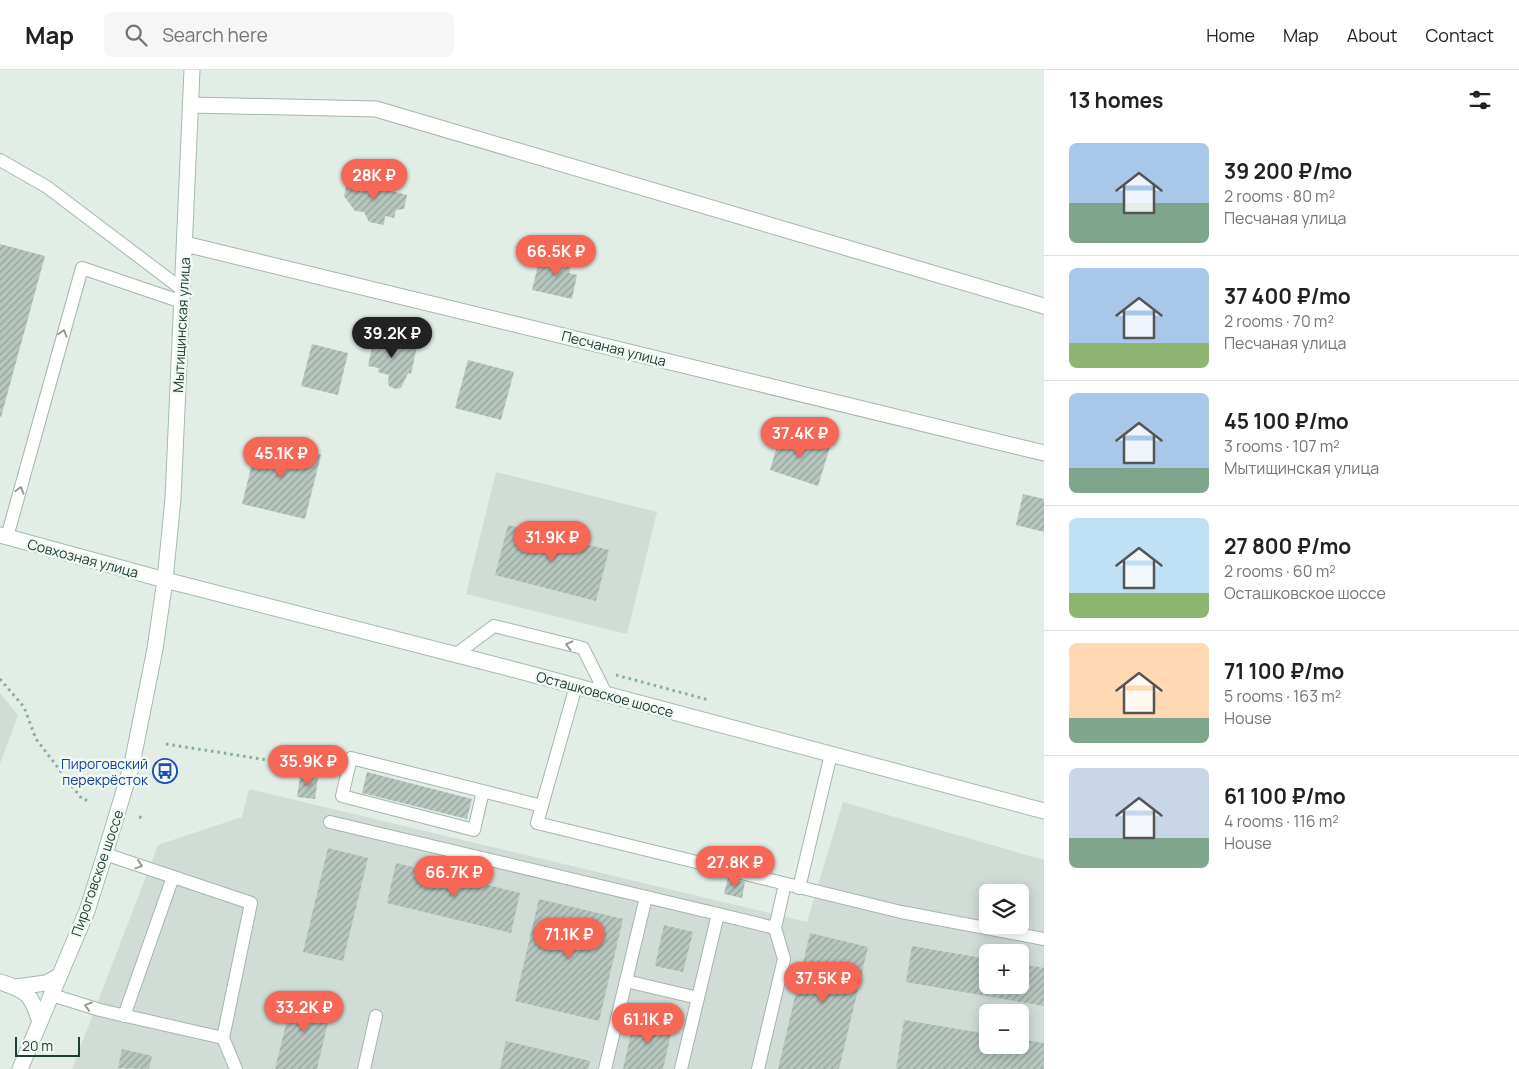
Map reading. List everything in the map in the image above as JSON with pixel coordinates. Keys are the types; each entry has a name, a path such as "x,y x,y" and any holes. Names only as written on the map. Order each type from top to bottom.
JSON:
{"street":[{"name":"Мытищинская улица","path":"165,580 172,499 183,296 191,71"},
{"path":"191,105 376,109 1044,306"},
{"name":"Песчаная улица","path":"185,244 1044,453"},
{"name":"Совхозная улица","path":"3,536 165,580"},
{"name":"Осташковское шоссе","path":"165,580 576,686 1044,811"},
{"name":"Пироговское шоссе","path":"20,1069 87,911 106,854 139,732 155,649 165,580"},
{"path":"7,984 30,986 46,983 59,976"},
{"path":"7,984 28,994 35,1005 40,1022"}],"lane":[{"path":"0,160 47,187 183,296"},
{"path":"3,536 82,268 183,296"},
{"path":"455,655 494,626 583,648 606,694"},
{"path":"576,686 537,823 901,912 1044,939"},
{"path":"799,888 831,754"},
{"path":"484,791 474,830 342,796 351,758 484,791 542,806"},
{"path":"330,822 775,928"},
{"path":"106,854 251,903 223,1038 236,1069"},
{"path":"124,1016 173,877"},
{"path":"758,1069 784,959 775,928 786,884"},
{"path":"605,1069 646,897"},
{"path":"682,1069 718,914"},
{"path":"626,981 698,998"},
{"path":"52,995 124,1016 223,1038"},
{"path":"364,1069 376,1016"}],"path":[{"path":"0,679 24,707 36,739 82,799 90,801"},
{"path":"166,744 347,773"},
{"path":"139,816 145,818"}],"shaded area":[{"path":"496,472 657,512 627,634 466,594"},
{"path":"0,693 18,715 0,764"},
{"path":"249,789 807,922 843,802 1044,860 1044,1069 72,1069 158,845 242,817"}],"building":[{"path":"348,180 407,195 404,209 396,210 394,218 385,216 384,225 369,222 364,212 355,211 344,196"},
{"path":"0,244 45,256 1,417 0,417"},
{"path":"551,251 573,256 569,273 577,275 572,299 532,290 538,265 547,266"},
{"path":"375,333 403,339 402,344 417,346 411,374 408,373 401,388 395,389 389,386 389,375 378,372 379,368 368,366"},
{"path":"312,344 348,353 338,395 301,386"},
{"path":"468,360 514,372 501,420 455,408"},
{"path":"781,432 830,447 818,486 770,470"},
{"path":"258,439 321,455 305,519 242,504"},
{"path":"1023,494 1044,499 1044,532 1016,525"},
{"path":"508,525 609,550 596,601 495,575"},
{"path":"367,772 472,799 467,819 362,793"},
{"path":"300,776 318,778 315,799 297,797"},
{"path":"328,848 368,858 343,961 303,952"},
{"path":"396,863 520,893 511,933 387,903"},
{"path":"728,878 745,882 742,898 724,894"},
{"path":"539,899 623,919 599,1021 515,1001"},
{"path":"664,925 693,932 683,972 655,966"},
{"path":"810,933 868,947 839,1069 778,1069"},
{"path":"912,946 979,957 979,994 1029,994 1029,966 1044,968 1044,1006 906,982"},
{"path":"294,992 333,1001 317,1069 275,1069"},
{"path":"635,1016 673,1025 663,1069 623,1069"},
{"path":"904,1020 979,1032 979,1054 1029,1054 1029,1040 1044,1043 1044,1069 896,1069"},
{"path":"506,1041 590,1061 588,1069 500,1069"},
{"path":"122,1049 152,1056 149,1069 118,1068"}],"place":[{"name":"Пироговский перекрёсток","path":"165,771"}]}
